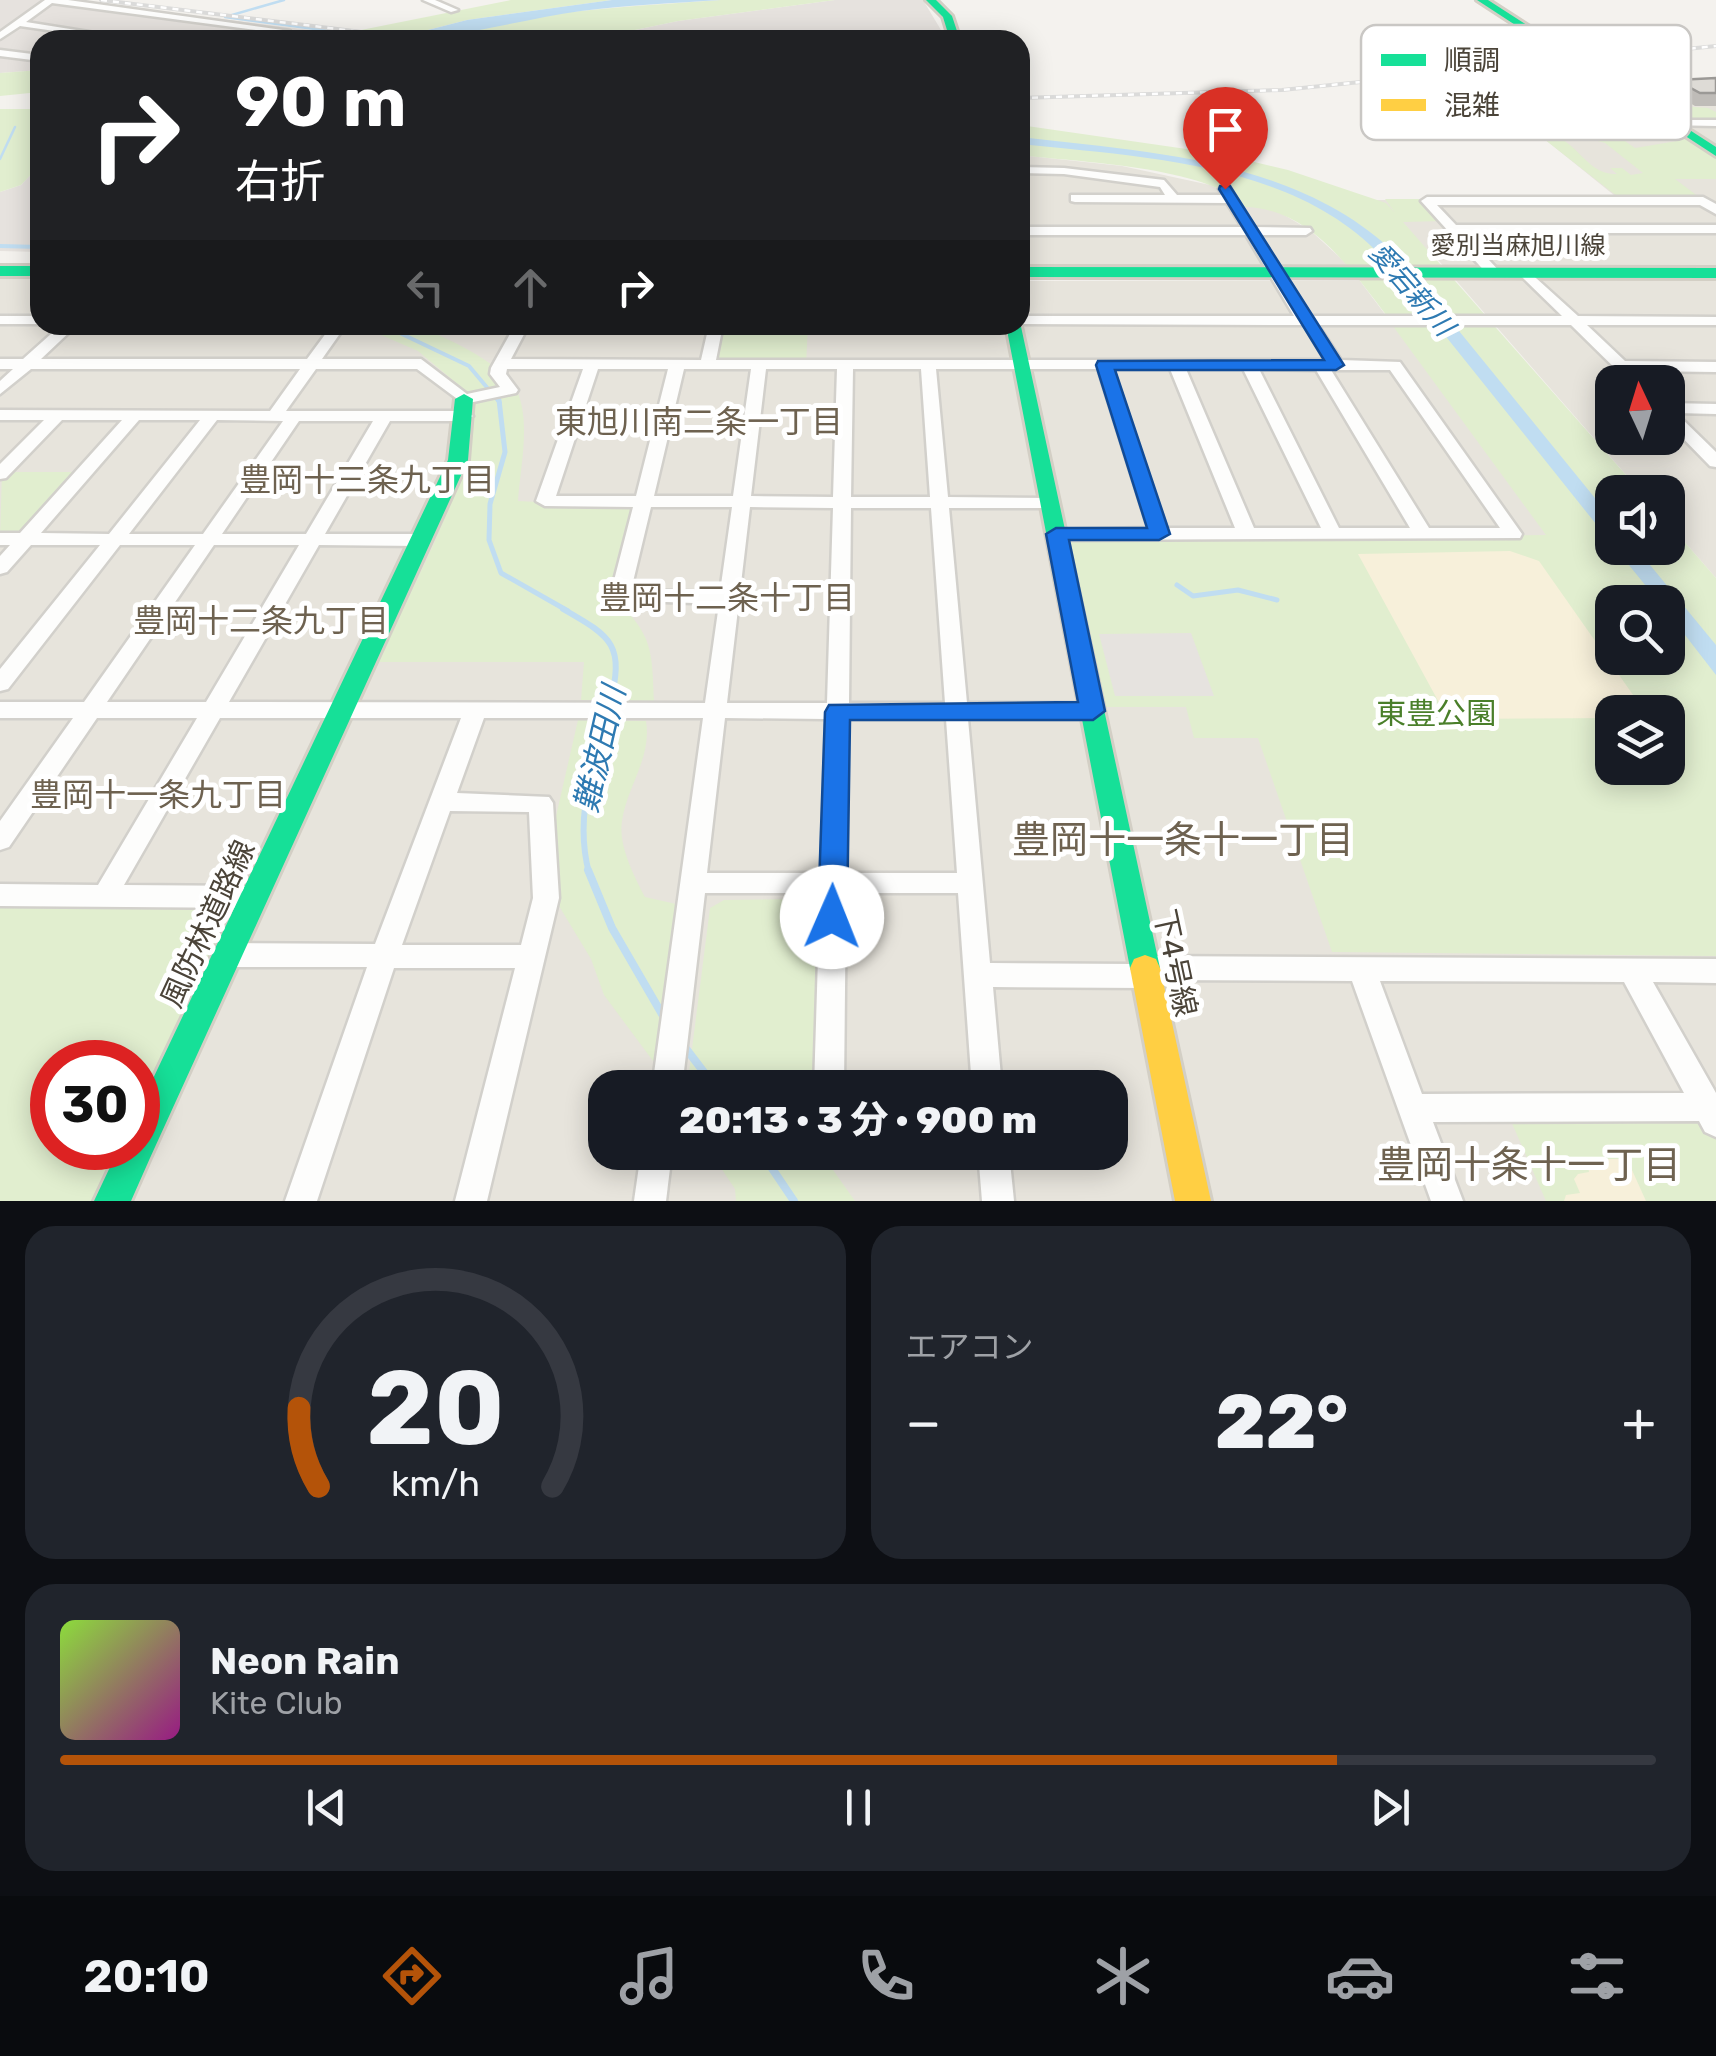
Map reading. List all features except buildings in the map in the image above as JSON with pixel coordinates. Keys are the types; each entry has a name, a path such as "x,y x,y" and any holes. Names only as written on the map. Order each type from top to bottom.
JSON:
{"street":[{"path":"0,36 50,0 278,30"},
{"path":"427,0 454,10"},
{"path":"931,0 946,16 951,30"},
{"path":"1482,0 1520,25"},
{"path":"18,23 66,30"},
{"path":"0,52 30,56"},
{"path":"1691,136 1716,152"},
{"path":"1030,170 1164,184 1173,198"},
{"path":"1064,171 1085,231"},
{"path":"1075,198 1228,194 1306,320 1423,534"},
{"path":"1494,273 1427,201 1703,201 1716,210"},
{"path":"1452,229 1716,229"},
{"path":"1030,231 1306,232"},
{"path":"0,271 30,271"},
{"name":"愛別当麻旭川線","path":"1030,272 1716,274"},
{"path":"1526,273 1621,365"},
{"path":"0,320 30,320"},
{"path":"1030,320 1716,321"},
{"path":"0,388 59,335"},
{"path":"0,840 208,540 332,335"},
{"path":"0,415 384,416 468,403 510,390 498,374 517,335"},
{"path":"708,364 714,335"},
{"name":"下4号線","path":"1016,335 1193,1201"},
{"path":"0,364 421,364 468,403"},
{"path":"504,364 1395,365 1513,534 1056,534"},
{"path":"592,364 545,501 1050,502"},
{"path":"677,364 620,596 729,598"},
{"path":"670,1070 758,364"},
{"path":"829,1070 845,365"},
{"path":"928,365 986,1070"},
{"path":"1104,365 1159,534"},
{"path":"1176,365 1246,534"},
{"path":"1250,365 1333,534"},
{"path":"1685,366 1716,366"},
{"name":"風防林道路線","path":"160,1098 458,460 468,403"},
{"path":"1685,410 1716,409"},
{"path":"0,474 58,415"},
{"path":"0,568 135,415"},
{"path":"0,684 213,415"},
{"path":"105,896 384,416"},
{"path":"1685,428 1714,458"},
{"path":"0,540 420,540"},
{"path":"0,710 1093,711"},
{"path":"301,1201 475,710"},
{"path":"440,802 541,803 546,898 471,1201"},
{"path":"692,883 970,884"},
{"path":"0,896 254,896"},
{"path":"227,954 531,957"},
{"path":"1362,970 1447,1201"},
{"path":"1632,970 1713,1112"},
{"path":"978,975 1716,970"},
{"path":"1413,1108 1713,1112"},
{"name":"風防林道路線","path":"112,1201 126,1170"},
{"path":"650,1201 654,1170"},
{"path":"995,1170 998,1201"}],"shaded area":[{"path":"0,0 68,0 311,30 30,30 30,71 0,73"},
{"path":"835,0 923,0 941,30 635,30"},
{"path":"1691,81 1716,81 1716,578 1685,542 1685,475 1626,475 1609,455 1685,455 1685,365 1595,365 1595,439 1439,261 1375,200 1620,200 1546,140 1691,140"},
{"path":"1030,156 1122,166 1210,185 1235,196 1245,207 1271,207 1311,231 1348,265 1030,265"},
{"path":"30,176 30,252 0,251 0,192 21,185"},
{"path":"0,279 30,279 30,335 1030,335 1030,281 1360,281 1555,541 1595,623 1595,675 1630,675 1650,695 1595,695 1595,785 1685,785 1685,728 1716,758 1716,1201 0,1201"},
{"path":"1191,633 1214,696 1115,696 1099,634"}],"green space":[{"path":"511,0 612,0 467,20 428,30 361,30"},
{"path":"721,0 835,0 635,30 463,30 535,16"},
{"path":"30,71 30,93 0,96 0,73"},
{"path":"1691,107 1716,112 1716,121 1691,120"},
{"path":"0,109 30,109 30,176 21,185 0,192"},
{"path":"1030,126 1221,154 1288,170 1386,203 1395,213 1385,199 1423,199 1442,221 1403,222 1486,316 1387,316 1326,244 1289,218 1245,207 1227,193 1173,174 1030,156"},
{"path":"1691,138 1716,154 1716,179 1675,179 1703,200 1622,200 1545,140 1562,140 1595,168 1617,174 1610,168 1622,168 1631,175 1643,173 1605,143 1594,140 1625,141 1635,148"},
{"name":"東豊公園","path":"1490,321 1595,440 1595,455 1608,455 1626,475 1595,475 1595,565 1685,565 1685,542 1716,578 1716,956 1332,952 1258,738 1194,738 1186,707 1105,707 1067,538 1546,535 1390,322"},
{"path":"381,335 437,335 471,351 500,371 517,391 524,446 518,501 635,507 613,598 636,622 648,644 654,701 581,700 584,662 378,662 455,493 473,425 473,397 418,351"},
{"path":"714,335 808,335 806,365 708,364"},
{"path":"2,472 86,472 26,539 0,539"},
{"path":"578,720 646,721 645,747 621,830 628,860 645,897 676,904 677,931 656,1065 604,995 591,959 556,901 554,825"},
{"path":"0,895 254,897 160,1099 160,1040 30,1040 30,1170 127,1170 112,1201 0,1201"},
{"path":"816,899 823,905 821,1070 689,1070 710,908 724,900"},
{"path":"1704,1111 1716,1133 1716,1201 1546,1201 1507,1112"},
{"path":"722,1170 833,1170 855,1201 736,1201 735,1189"}],"sand":[{"path":"1510,551 1539,561 1595,641 1595,675 1619,675 1633,695 1595,695 1595,718 1448,719 1358,554"},
{"path":"1587,1159 1627,1159 1646,1201 1564,1201 1566,1195 1580,1193 1574,1179 1589,1172"}],"water":[{"path":"612,0 721,0 598,9 476,30 428,30 467,20"},
{"name":"愛宕新川","path":"1030,138 1120,148 1221,166 1315,199 1359,224 1398,256 1595,498 1595,523 1383,258 1347,226 1306,202 1261,183 1165,160 1030,145"},
{"path":"1629,565 1650,565 1667,585 1645,585"},
{"path":"1685,607 1716,645 1716,675 1685,635"}],"waterway":[{"path":"284,0 225,17 322,30"},
{"name":"難波田川","path":"0,159 15,127"},
{"name":"難波田川","path":"0,246 30,247"},
{"name":"難波田川","path":"404,335 469,366 499,402"},
{"name":"難波田川","path":"499,402 505,452 490,504 489,540 501,573 568,611"},
{"path":"1177,585 1193,596 1238,590 1277,600"},
{"name":"難波田川","path":"563,609 594,628 611,645 616,669 610,705"},
{"name":"難波田川","path":"589,872 584,813 607,716"},
{"name":"難波田川","path":"589,872 612,928 666,1021"},
{"name":"難波田川","path":"684,1046 702,1070"},
{"name":"難波田川","path":"773,1170 794,1201"}],"railway":[{"path":"101,0 346,30"},
{"path":"1691,49 1716,46"},
{"path":"1030,98 1282,90 1361,82"}],"traffic: fast":[{"path":"931,0 947,16 952,30"},
{"path":"1482,0 1520,25"},
{"path":"1691,136 1716,152"},
{"path":"0,271 30,271"},
{"path":"1030,272 1716,273"},
{"path":"1016,335 1145,968"},
{"path":"160,1099 458,460 464,399"},
{"path":"112,1201 127,1170"}],"traffic: slow":[{"path":"1145,968 1193,1201"}],"district":[{"name":"東旭川南二条一丁目","path":"699,422"},
{"name":"豊岡十三条九丁目","path":"367,480"},
{"name":"豊岡十二条十丁目","path":"727,598"},
{"name":"豊岡十二条九丁目","path":"261,621"},
{"name":"豊岡十一条九丁目","path":"158,795"},
{"name":"豊岡十一条十一丁目","path":"1183,840"},
{"name":"豊岡十条十一丁目","path":"1529,1165"}],"route":[{"path":"832,917 838,712 1093,711 1056,534 1159,534 1104,365 1336,365 1308,320 1304,320 1225,189"}]}
